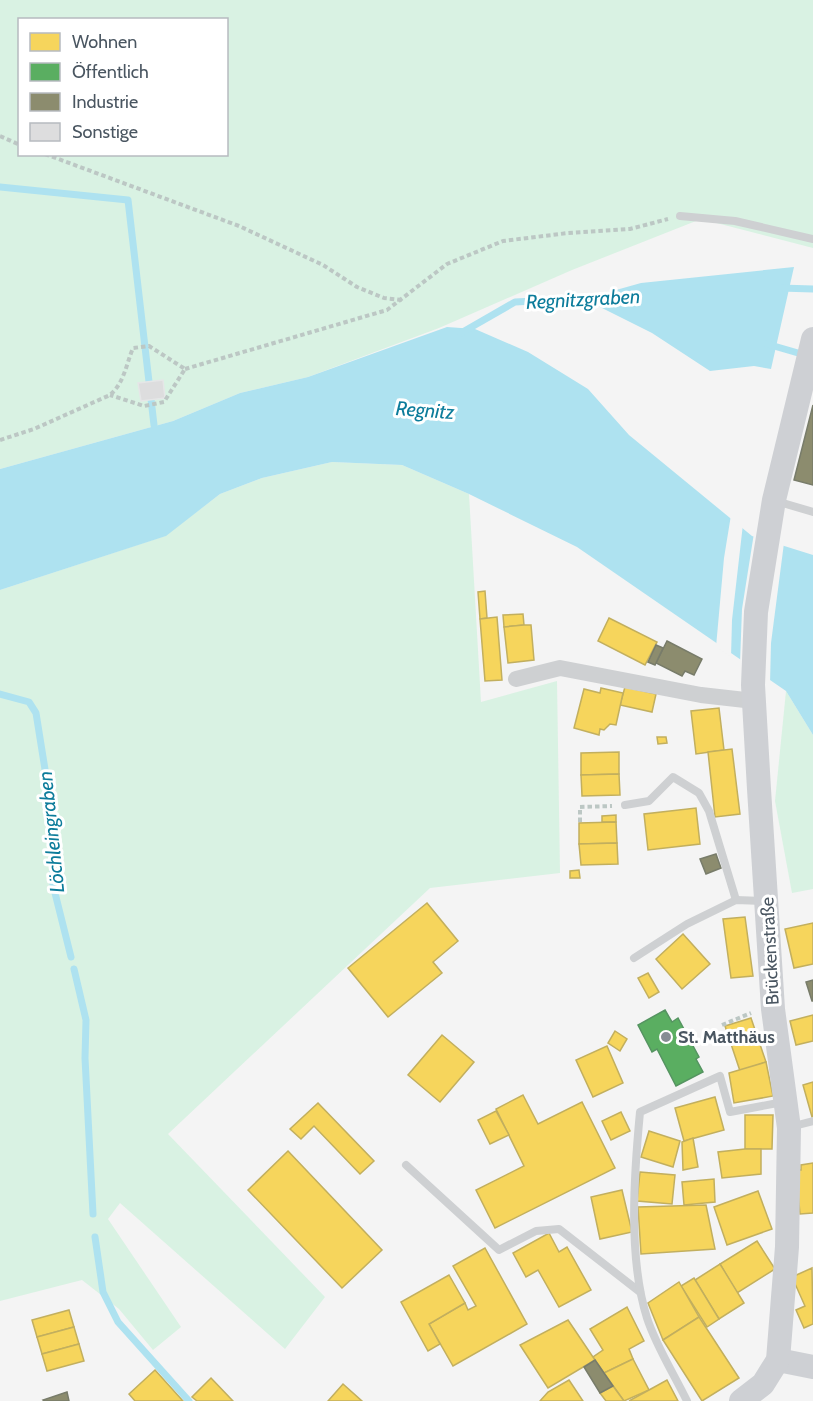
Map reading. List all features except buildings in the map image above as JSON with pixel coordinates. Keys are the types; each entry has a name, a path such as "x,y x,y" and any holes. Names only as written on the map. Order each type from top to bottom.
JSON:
{"main road":[{"path":"774,500 813,339"},
{"name":"Brückenstraße","path":"774,500 756,612 754,693 773,1009 789,1128 786,1270 778,1360"},
{"path":"745,1399 763,1384 778,1360 813,1367"}],"street":[{"path":"516,679 560,668 701,694 754,693"}],"lane":[{"path":"680,216 755,225 813,239"},
{"path":"774,500 813,512"},
{"path":"625,805 649,801 673,777 699,793 710,811 736,900"},
{"path":"634,958 687,924 736,900 767,901"},
{"path":"687,1401 648,1321 640,1292 633,1179 640,1112 720,1076 730,1112 787,1102"},
{"path":"789,1128 813,1120"},
{"path":"406,1165 500,1250 536,1231 559,1229 640,1292"}],"path":[{"path":"0,136 18,144"},
{"path":"50,156 239,226 323,265 357,286 384,298 403,300"},
{"path":"110,395 144,406 164,402 185,369 339,326 387,310 447,264 503,241 568,233 630,229 680,216"},
{"path":"0,440 34,429 110,395 117,389 125,373 133,348 149,346 185,369"},
{"path":"580,822 580,807 625,805"},
{"path":"722,1025 740,1017 773,1009"}],"green space":[{"path":"0,0 813,0 813,248 701,219 572,270 439,328 308,377 240,393 173,421 0,469"},
{"path":"332,462 402,465 469,494 481,702 557,681 560,873 430,888 168,1134 325,1297 285,1349 120,1203 108,1219 181,1327 153,1350 119,1309 82,1280 0,1301 0,590 165,536 220,494 262,478"},
{"path":"786,691 813,735 813,889 792,893 775,801"}],"water":[{"path":"794,267 771,369 754,366 710,371 652,333 584,299 641,283"},
{"name":"Regnitz","path":"447,327 475,329 528,352 588,389 629,435 752,536 813,555 813,735 786,691 577,547 469,494 402,465 332,462 262,478 220,494 166,536 0,590 0,469 173,421 240,393 308,377"}],"pier":[{"path":"731,515 743,524 732,620 731,657 716,647 724,558"},
{"path":"754,533 784,543 771,643 770,684 740,663 742,609"}],"waterway":[{"path":"0,187 128,200 154,425"},
{"name":"Regnitzgraben","path":"780,288 813,289"},
{"name":"Regnitzgraben","path":"461,333 515,302 592,298"},
{"path":"767,344 805,355"},
{"name":"Löchleingraben","path":"0,694 29,702 36,713 51,807 53,885 71,957"},
{"name":"Löchleingraben","path":"74,969 86,1020 85,1058 93,1214"},
{"name":"Löchleingraben","path":"95,1237 103,1292 118,1322 189,1401"}],"place":[{"name":"St. Matthäus","path":"666,1037"}]}
